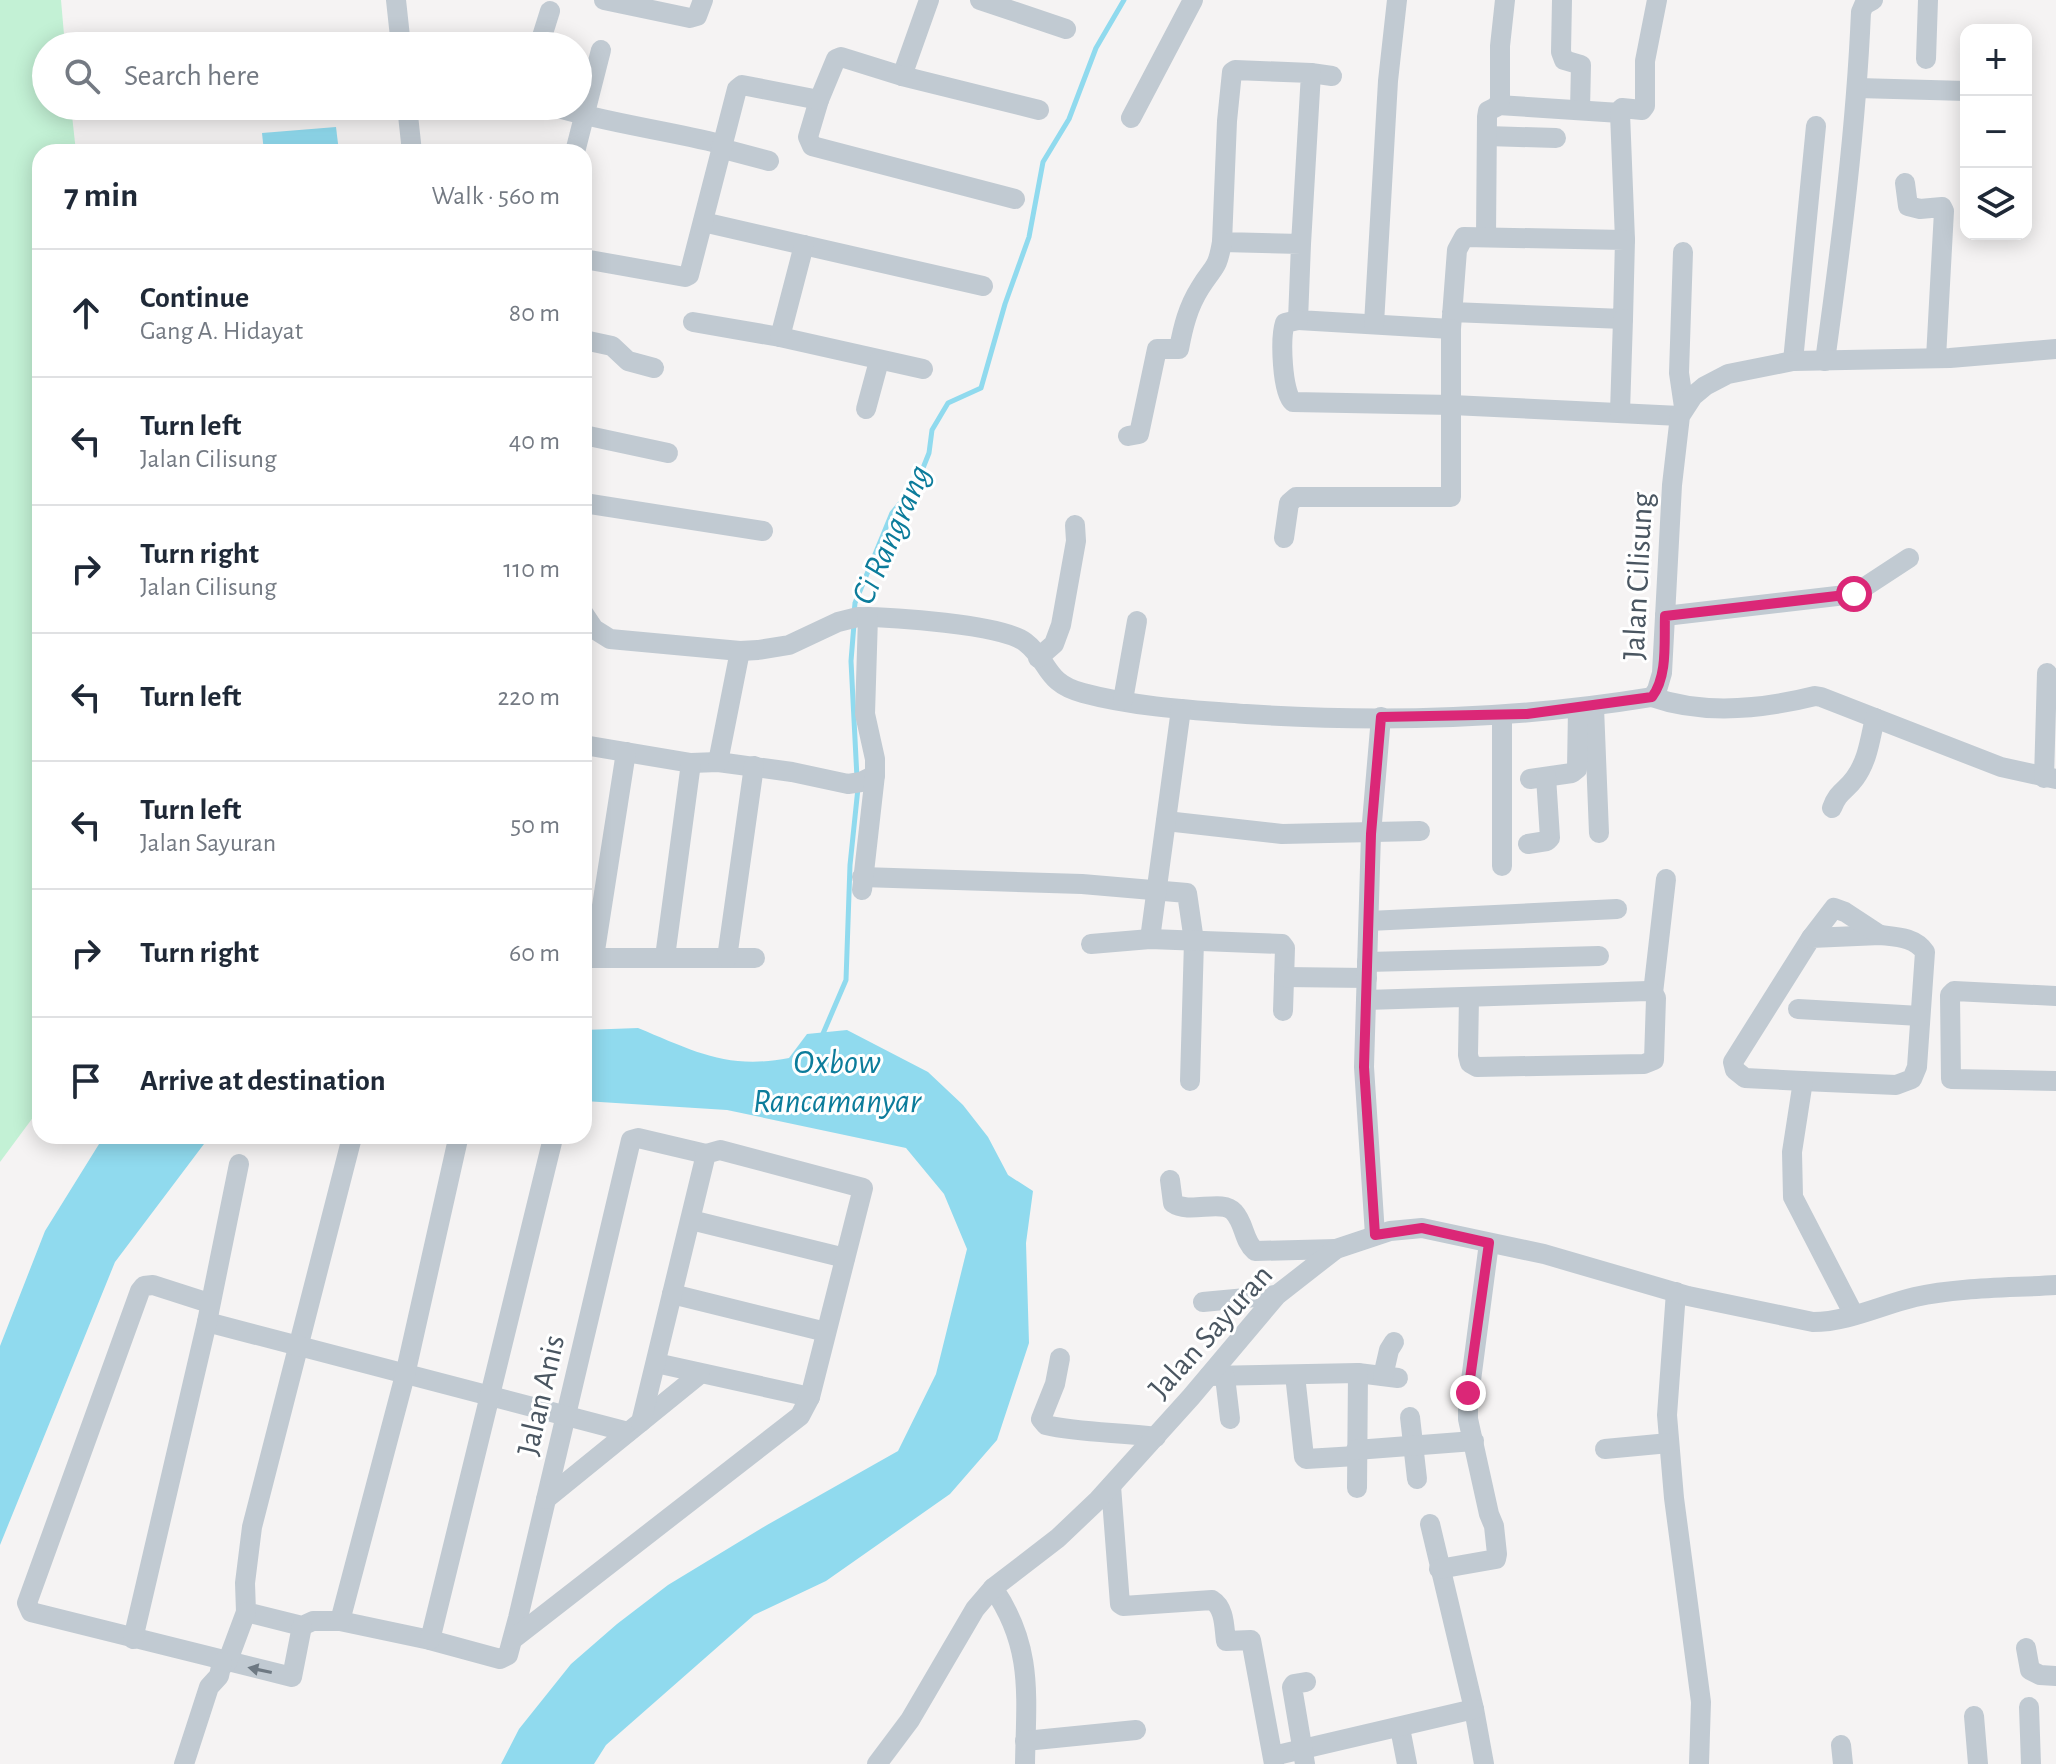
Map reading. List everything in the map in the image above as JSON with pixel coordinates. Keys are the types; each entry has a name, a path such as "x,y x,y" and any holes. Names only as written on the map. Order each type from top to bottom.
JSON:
{"street":[{"path":"396,0 399,32"},
{"path":"604,0 690,18 697,16 703,0"},
{"path":"902,76 929,0"},
{"path":"980,0 1066,29"},
{"path":"1131,118 1193,0"},
{"path":"1374,324 1388,81 1397,0"},
{"path":"1498,105 1505,0"},
{"path":"1562,0 1561,52 1564,60 1581,65 1580,110"},
{"path":"1620,412 1625,240 1620,113 1622,108 1642,110 1645,106 1645,61 1657,0"},
{"path":"1825,361 1846,207 1858,88 1861,12 1864,5 1873,0"},
{"path":"1926,59 1928,0"},
{"path":"543,32 550,11"},
{"path":"592,85 601,50"},
{"path":"1015,199 812,146 808,137 819,100 839,57 1039,110"},
{"path":"1128,436 1139,434 1157,349 1179,349 1185,320 1199,289 1217,266 1222,242 1227,121 1232,72 1237,69 1322,75 1301,244 1298,320"},
{"path":"592,260 685,277 689,275 737,89 742,85 819,100"},
{"path":"1858,88 1960,91"},
{"path":"1486,236 1487,113 1498,105 1620,113"},
{"path":"592,118 676,133 769,161"},
{"path":"409,120 411,144"},
{"path":"577,144 583,120"},
{"path":"1793,361 1816,126"},
{"path":"1487,136 1556,138"},
{"path":"1905,183 1908,206 1942,207 1944,211 1936,358"},
{"path":"703,222 983,286"},
{"path":"1284,538 1289,503 1296,497 1451,497 1452,320 1458,244 1464,237 1625,240"},
{"path":"1222,242 1301,244"},
{"path":"780,337 804,245"},
{"name":"Jalan Cilisung","path":"855,618 990,630 1023,641 1048,673 1066,687 1181,709 1304,717 1502,715 1586,708 1652,697 1662,673 1672,485 1682,411 1679,373 1683,252"},
{"path":"1623,319 1452,320 1374,324 1298,320 1285,323 1282,342 1287,394 1291,401 1620,412 1682,411 1705,386 1728,374 1793,361 1936,358 2056,349"},
{"path":"693,322 780,337 923,369"},
{"path":"592,342 612,346 628,361 654,368"},
{"path":"866,409 879,361"},
{"path":"592,437 668,453"},
{"path":"592,504 763,531"},
{"path":"1038,658 1054,644 1061,625 1076,541 1075,525"},
{"path":"1665,616 1854,594 1909,558"},
{"path":"592,626 610,639 740,651 789,645 855,618 865,714 875,759 862,781 862,883 1082,884 1187,893 1194,941 1190,1081"},
{"path":"1123,700 1137,621"},
{"path":"718,762 740,651"},
{"path":"1652,697 1674,705 1706,707 1769,706 1815,696 2001,767 2050,778 2047,673"},
{"path":"1528,844 1550,838 1538,778 1572,773 1577,769 1586,708"},
{"path":"1586,708 1599,833"},
{"path":"1150,939 1181,709"},
{"path":"1502,715 1502,866"},
{"path":"1375,1235 1364,1067 1371,834 1381,717"},
{"path":"1832,808 1836,796 1852,783 1866,757 1875,718"},
{"path":"592,746 691,763 718,762 862,781"},
{"path":"592,941 626,752"},
{"path":"665,957 691,763"},
{"path":"727,958 754,766"},
{"path":"1166,821 1272,833 1420,831"},
{"path":"1469,997 1468,1055 1470,1063 1477,1067 1644,1064 1654,1060 1656,998 1653,993 1666,879"},
{"path":"1811,938 1880,935 1919,943 1925,952 1917,1067 1912,1079 1896,1085 1745,1078 1735,1070 1733,1062 1811,938 1834,908 1880,935"},
{"path":"1369,921 1617,909"},
{"path":"1091,944 1150,939 1282,944 1285,948 1283,1011"},
{"path":"1284,977 1599,956"},
{"path":"592,958 755,958"},
{"path":"2056,996 1954,991 1950,995 1951,1079 2056,1081"},
{"path":"1366,1000 1653,993"},
{"path":"1798,1009 1920,1016"},
{"path":"1803,1081 1792,1152 1793,1197 1854,1315"},
{"name":"Jalan Anis","path":"430,1640 500,1659 508,1655 631,1140 638,1138 706,1154"},
{"path":"184,1764 209,1687 219,1676 220,1661 246,1612 245,1583 252,1527 350,1144"},
{"path":"340,1621 405,1375 457,1144"},
{"path":"246,1612 302,1626 313,1621 340,1621 430,1640 551,1144"},
{"path":"513,1639 800,1416 810,1397 863,1188 720,1150 706,1154 656,1363 635,1427"},
{"path":"133,1639 239,1164"},
{"path":"1170,1180 1173,1203 1181,1209 1226,1207 1234,1212 1247,1244 1255,1251 1336,1249"},
{"path":"691,1220 845,1258"},
{"name":"Jalan Sayuran","path":"877,1764 910,1720 975,1609 993,1588 1058,1538 1111,1486 1217,1376 1277,1295 1336,1249 1375,1235 1422,1228 1544,1254 1676,1292 1801,1321 1829,1322 1933,1294 2056,1285"},
{"path":"1439,1569 1496,1559 1494,1526 1468,1419 1468,1393 1489,1243"},
{"path":"302,1626 292,1677 31,1612 27,1603 144,1286 153,1285 208,1312 300,1347 565,1416 635,1427"},
{"path":"1676,1292 1667,1415 1683,1574 1701,1702 1699,1764"},
{"path":"672,1294 826,1332"},
{"path":"1203,1302 1277,1295"},
{"path":"1230,1419 1217,1376 1358,1373 1390,1377 1389,1350 1394,1342"},
{"path":"1060,1358 1055,1384 1042,1413 1041,1419 1046,1425 1067,1430 1112,1431 1156,1437"},
{"path":"656,1363 810,1397"},
{"path":"1357,1488 1358,1373"},
{"path":"546,1499 700,1374"},
{"path":"1295,1375 1306,1459 1474,1441"},
{"path":"1410,1417 1417,1479"},
{"path":"1605,1449 1669,1443"},
{"path":"1111,1486 1120,1604 1212,1600 1217,1603 1221,1608 1226,1641 1251,1640 1273,1760 1304,1757 1474,1709"},
{"path":"1430,1524 1484,1764"},
{"path":"993,1588 1003,1602 1022,1645 1026,1682 1025,1764"},
{"path":"2026,1648 2030,1670 2040,1675 2056,1676"},
{"path":"1304,1757 1292,1687 1306,1682"},
{"path":"2029,1707 2031,1764"},
{"path":"1974,1716 1978,1764"},
{"path":"1400,1728 1407,1764"},
{"path":"1025,1741 1136,1730"}],"green space":[{"path":"0,0 61,0 64,32 32,32 32,120 73,120 75,144 32,144 32,1119 0,1162"}],"water":[{"path":"336,127 338,144 263,144 262,133"},
{"name":"Oxbow Rancamanyar","path":"638,1028 711,1056 747,1062 789,1058 807,1034 847,1030 928,1072 963,1105 988,1137 1008,1175 1033,1191 1026,1243 1029,1343 997,1440 950,1494 826,1581 754,1615 606,1745 594,1764 501,1764 519,1729 571,1664 617,1624 668,1585 898,1451 936,1374 967,1249 944,1194 906,1148 727,1110 592,1102 592,1030"},
{"path":"99,1144 204,1144 115,1262 0,1545 0,1346 45,1231"}],"waterway":[{"name":"Ci Rangrang","path":"854,614 855,603 892,513 917,483 929,453 932,430 948,403 981,388 1005,304 1029,237 1043,162 1069,119 1096,48 1124,0"},
{"name":"Ci Rangrang","path":"854,624 851,661 857,778"},
{"name":"Ci Rangrang","path":"822,1036 846,980 850,865 858,788"}],"route":[{"path":"1468,1393 1489,1243 1422,1228 1375,1235 1364,1067 1371,834 1381,717 1527,714 1652,697 1662,673 1665,616 1854,594"}]}
